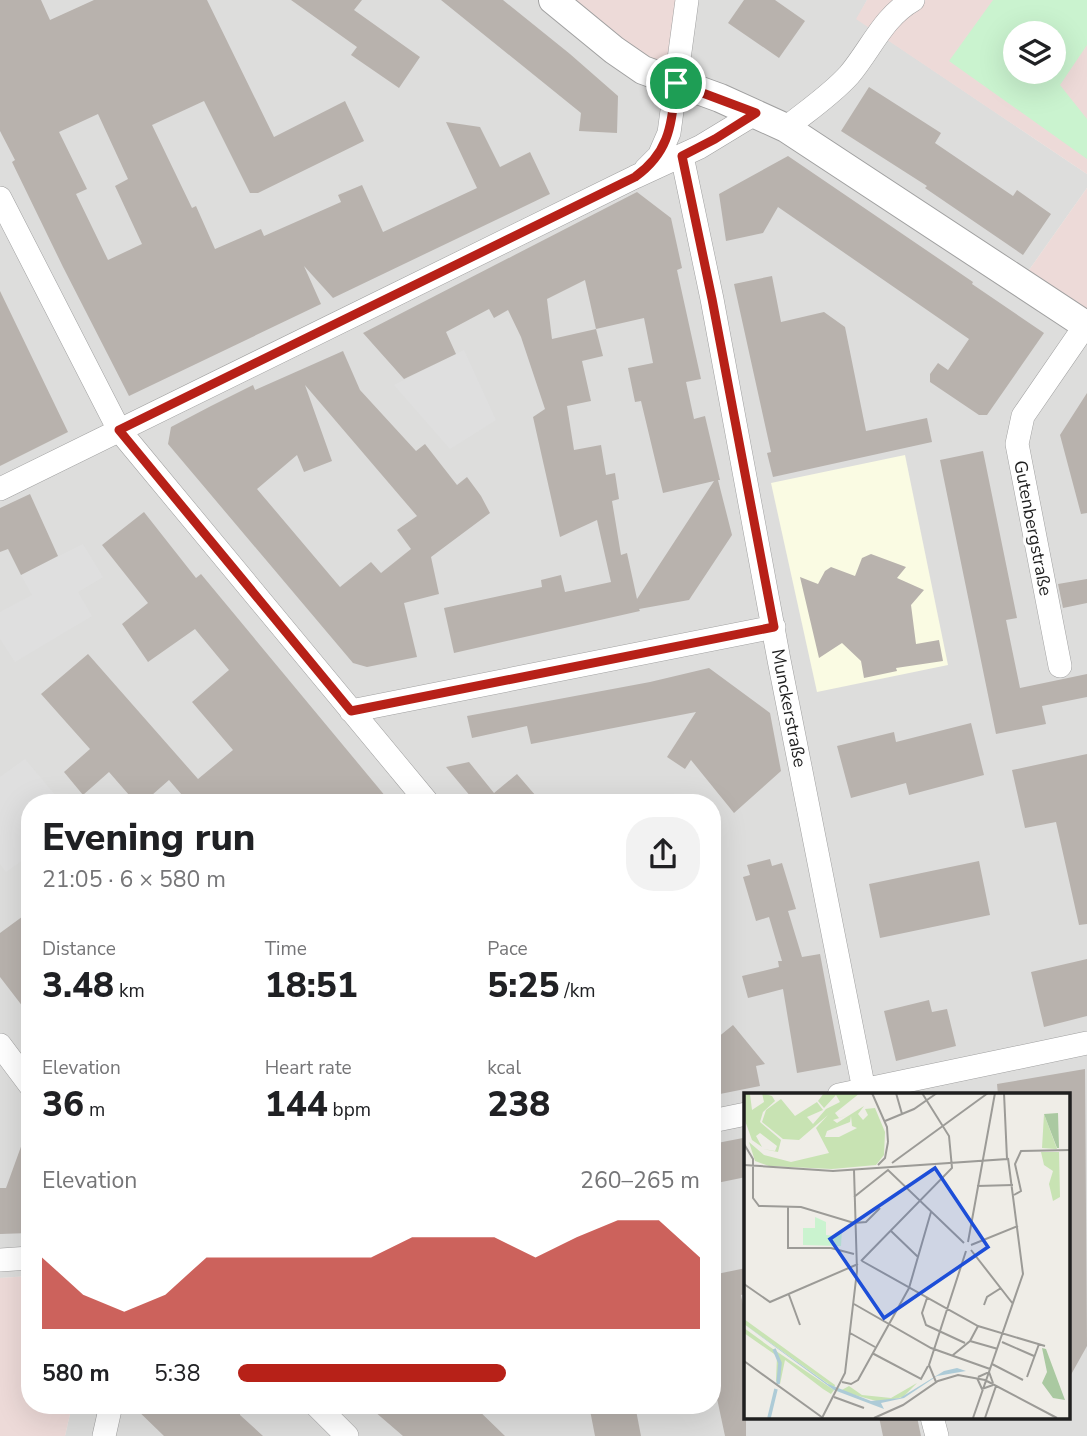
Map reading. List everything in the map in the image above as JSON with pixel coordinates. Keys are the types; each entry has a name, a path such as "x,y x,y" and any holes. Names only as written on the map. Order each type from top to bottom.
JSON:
{"street":[{"name":"Gutenbergstraße","path":"553,0 630,61 786,128 1086,325 1023,416 1017,444 1060,666"},
{"path":"635,177 650,166 666,144 687,0"},
{"path":"786,128 848,76 887,21 913,0"},
{"path":"0,489 682,156 756,113"},
{"name":"Munckerstraße","path":"682,156 712,299 864,1092"},
{"path":"0,198 119,430 420,794"},
{"path":"351,711 774,627"},
{"path":"864,1092 1087,1043"},
{"path":"0,1045 21,1073"},
{"path":"721,1119 744,1114"},
{"path":"0,1260 21,1259"},
{"path":"104,1436 109,1414"},
{"path":"325,1414 347,1436"},
{"path":"932,1418 937,1436"}],"shaded area":[{"path":"0,0 550,0 787,129 1087,328 1087,1436 65,1436 70,1414 721,1414 721,794 21,794 21,1277 0,1278"},
{"path":"555,0 683,0 674,80"},
{"path":"683,0 867,0 857,19 1087,174 1087,188 1022,280 787,124 674,80"},
{"path":"867,0 1087,0 1087,174 856,19"},
{"path":"1087,188 1087,324 1022,280"},
{"path":"464,350 496,420 450,449 394,385"},
{"path":"905,455 948,665 817,692 771,483"},
{"path":"83,544 103,577 78,592 92,616 15,662 0,639 0,612 32,595 21,575"},
{"path":"25,759 54,794 21,794 21,861 6,872 0,864 0,777"},
{"path":"21,1277 21,1414 70,1414 65,1436 0,1436 0,1278"}],"green space":[{"path":"993,0 1087,0 1087,45 1066,76 1066,21 1003,21 1003,84 1061,84 1087,119 1087,159 949,61"}],"building":[{"path":"0,0 41,0 50,20 94,0 207,0 274,137 345,101 364,141 258,193 250,193 204,101 152,125 192,208 196,206 215,249 261,229 264,236 341,202 338,195 362,185 383,232 477,188 446,122 480,127 500,167 530,152 550,194 333,298 304,266 321,304 129,396 63,267 12,162 15,160 0,131","holes":["98,114 128,179 115,186 142,244 108,260 76,194 87,189 59,132"]},
{"path":"291,0 362,0 354,10 420,57 399,88 351,55 357,47"},
{"path":"441,0 503,0 618,96 617,133 579,131 581,113"},
{"path":"744,0 775,0 805,21 779,58 728,23"},
{"path":"869,87 941,133 935,143 1013,196 1017,190 1051,214 1023,255 925,188 927,186 841,131"},
{"path":"788,156 1044,333 987,415 979,415 930,382 930,374 938,363 948,370 969,339 778,207 763,233 726,241 719,194"},
{"path":"637,192 671,218 682,268 677,270 701,379 686,382 694,419 705,416 732,535 689,600 639,609 640,611 454,653 444,608 542,587 541,580 561,575 565,592 611,582 597,520 560,537 533,417 545,409 521,337 508,310 494,318 489,309 446,332 456,354 404,379 363,333","holes":["585,280 596,329 552,339 547,299","644,318 653,363 628,368 635,402 641,401 663,493 714,481 637,599 627,553 621,555 612,501 619,499 615,473 606,475 601,445 574,450 567,406 591,401 582,361 603,356 596,329"]},
{"path":"772,276 781,322 824,312 845,327 866,431 927,418 932,442 773,477 767,453 771,452 734,284"},
{"path":"0,291 68,432 0,466"},
{"path":"343,351 360,390 416,451 425,444 457,485 467,477 481,496 490,513 431,557 439,594 404,603 417,657 367,667 353,663 168,444 171,427 253,385 255,390","holes":["305,385 417,516 397,530 411,549 381,573 371,562 340,587 257,489 297,455 304,472 332,461"]},
{"path":"1087,393 1087,513 1081,514 1060,435"},
{"path":"983,451 1017,618 1006,620 1020,688 1087,674 1087,697 1042,706 1046,724 996,734 940,460"},
{"path":"30,494 58,556 21,575 8,549 0,552 0,508"},
{"path":"144,512 196,578 201,574 384,794 181,794 169,780 153,794 128,794 109,772 82,794 64,772 90,749 41,694 88,654 198,779 233,750 192,702 229,670 195,629 148,662 122,624 148,603 102,545"},
{"path":"871,554 906,567 897,578 924,590 911,605 916,644 939,640 943,661 896,668 897,671 864,678 861,661 842,643 819,658 800,577 818,584 825,571 831,567 855,576 862,558"},
{"path":"1087,579 1087,603 1063,608 1058,584"},
{"path":"709,668 770,713 781,771 734,813 691,760 685,769 667,757 696,712 531,744 527,726 472,738 467,716 650,682"},
{"path":"971,723 984,775 909,795 906,783 851,798 837,746 894,732 896,742"},
{"path":"1087,754 1087,924 1079,925 1056,822 1025,828 1012,770"},
{"path":"469,762 494,793 517,774 534,794 468,794 446,767"},
{"path":"770,859 772,866 782,863 796,909 788,911 802,957 820,954 841,1065 797,1073 783,989 748,998 742,976 779,967 778,961 782,961 769,917 756,921 743,877 750,875 747,865"},
{"path":"979,861 990,915 880,938 869,884"},
{"path":"21,918 21,1004 0,977 0,933"},
{"path":"1087,959 1087,1016 1044,1027 1031,972"},
{"path":"929,1000 932,1012 947,1009 956,1046 896,1061 884,1011"},
{"path":"733,1025 765,1064 756,1066 760,1086 721,1094 721,1035"},
{"path":"1085,1069 1087,1346 1070,1376 1070,1093 998,1093 997,1084"},
{"path":"743,1138 744,1177 721,1182 721,1142"},
{"path":"21,1147 21,1233 0,1234 0,1188 6,1188"},
{"path":"744,1268 744,1294 741,1295 744,1309 746,1436 725,1436 720,1414 721,1273"},
{"path":"141,1414 240,1414 263,1436 164,1436"},
{"path":"377,1414 482,1414 505,1436 403,1436"},
{"path":"591,1414 637,1414 641,1436 595,1436"},
{"path":"879,1418 917,1418 921,1436 883,1436"}],"route":[{"path":"676,83 756,113 731,130 682,156 774,627 351,711 119,430 635,177 650,166 666,144 676,83"}]}
